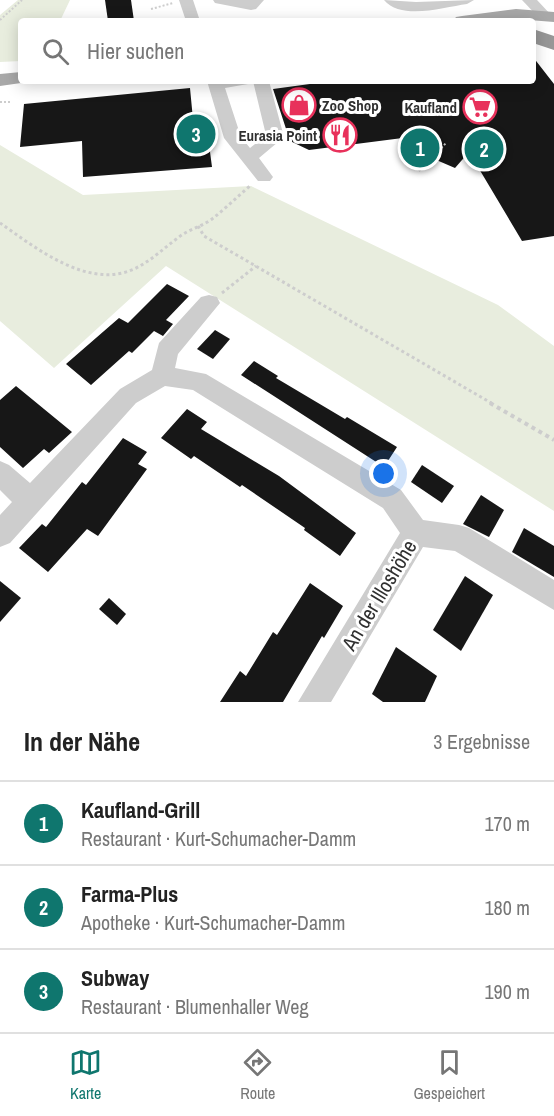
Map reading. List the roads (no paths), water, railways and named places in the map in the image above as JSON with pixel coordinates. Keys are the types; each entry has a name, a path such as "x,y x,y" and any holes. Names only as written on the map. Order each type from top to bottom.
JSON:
{"highway":[{"path":"536,37 554,42"}],"main road":[{"path":"485,18 516,14 548,19"},
{"path":"0,70 18,70"},
{"path":"0,80 18,78"}],"street":[{"path":"220,0 250,6 257,0"},
{"path":"391,0 395,4 410,7 467,0"},
{"path":"529,0 548,19"},
{"path":"190,1 192,18"},
{"path":"216,84 233,138 264,177"},
{"path":"248,158 275,137 262,84"},
{"path":"0,534 128,396 162,376 167,350 209,303"},
{"name":"An der Illoshöhe","path":"162,376 198,381 392,499 416,533 314,702"},
{"path":"0,473 30,501"},
{"path":"416,533 459,538 554,596"}],"place":[{"name":"Zoo Shop","path":"299,105"},
{"name":"Kaufland","path":"480,107"},
{"name":"Subway","path":"196,134"},
{"name":"Eurasia Point","path":"340,135"},
{"name":"Kaufland-Grill","path":"420,148"},
{"name":"Farma-Plus","path":"484,149"}]}
